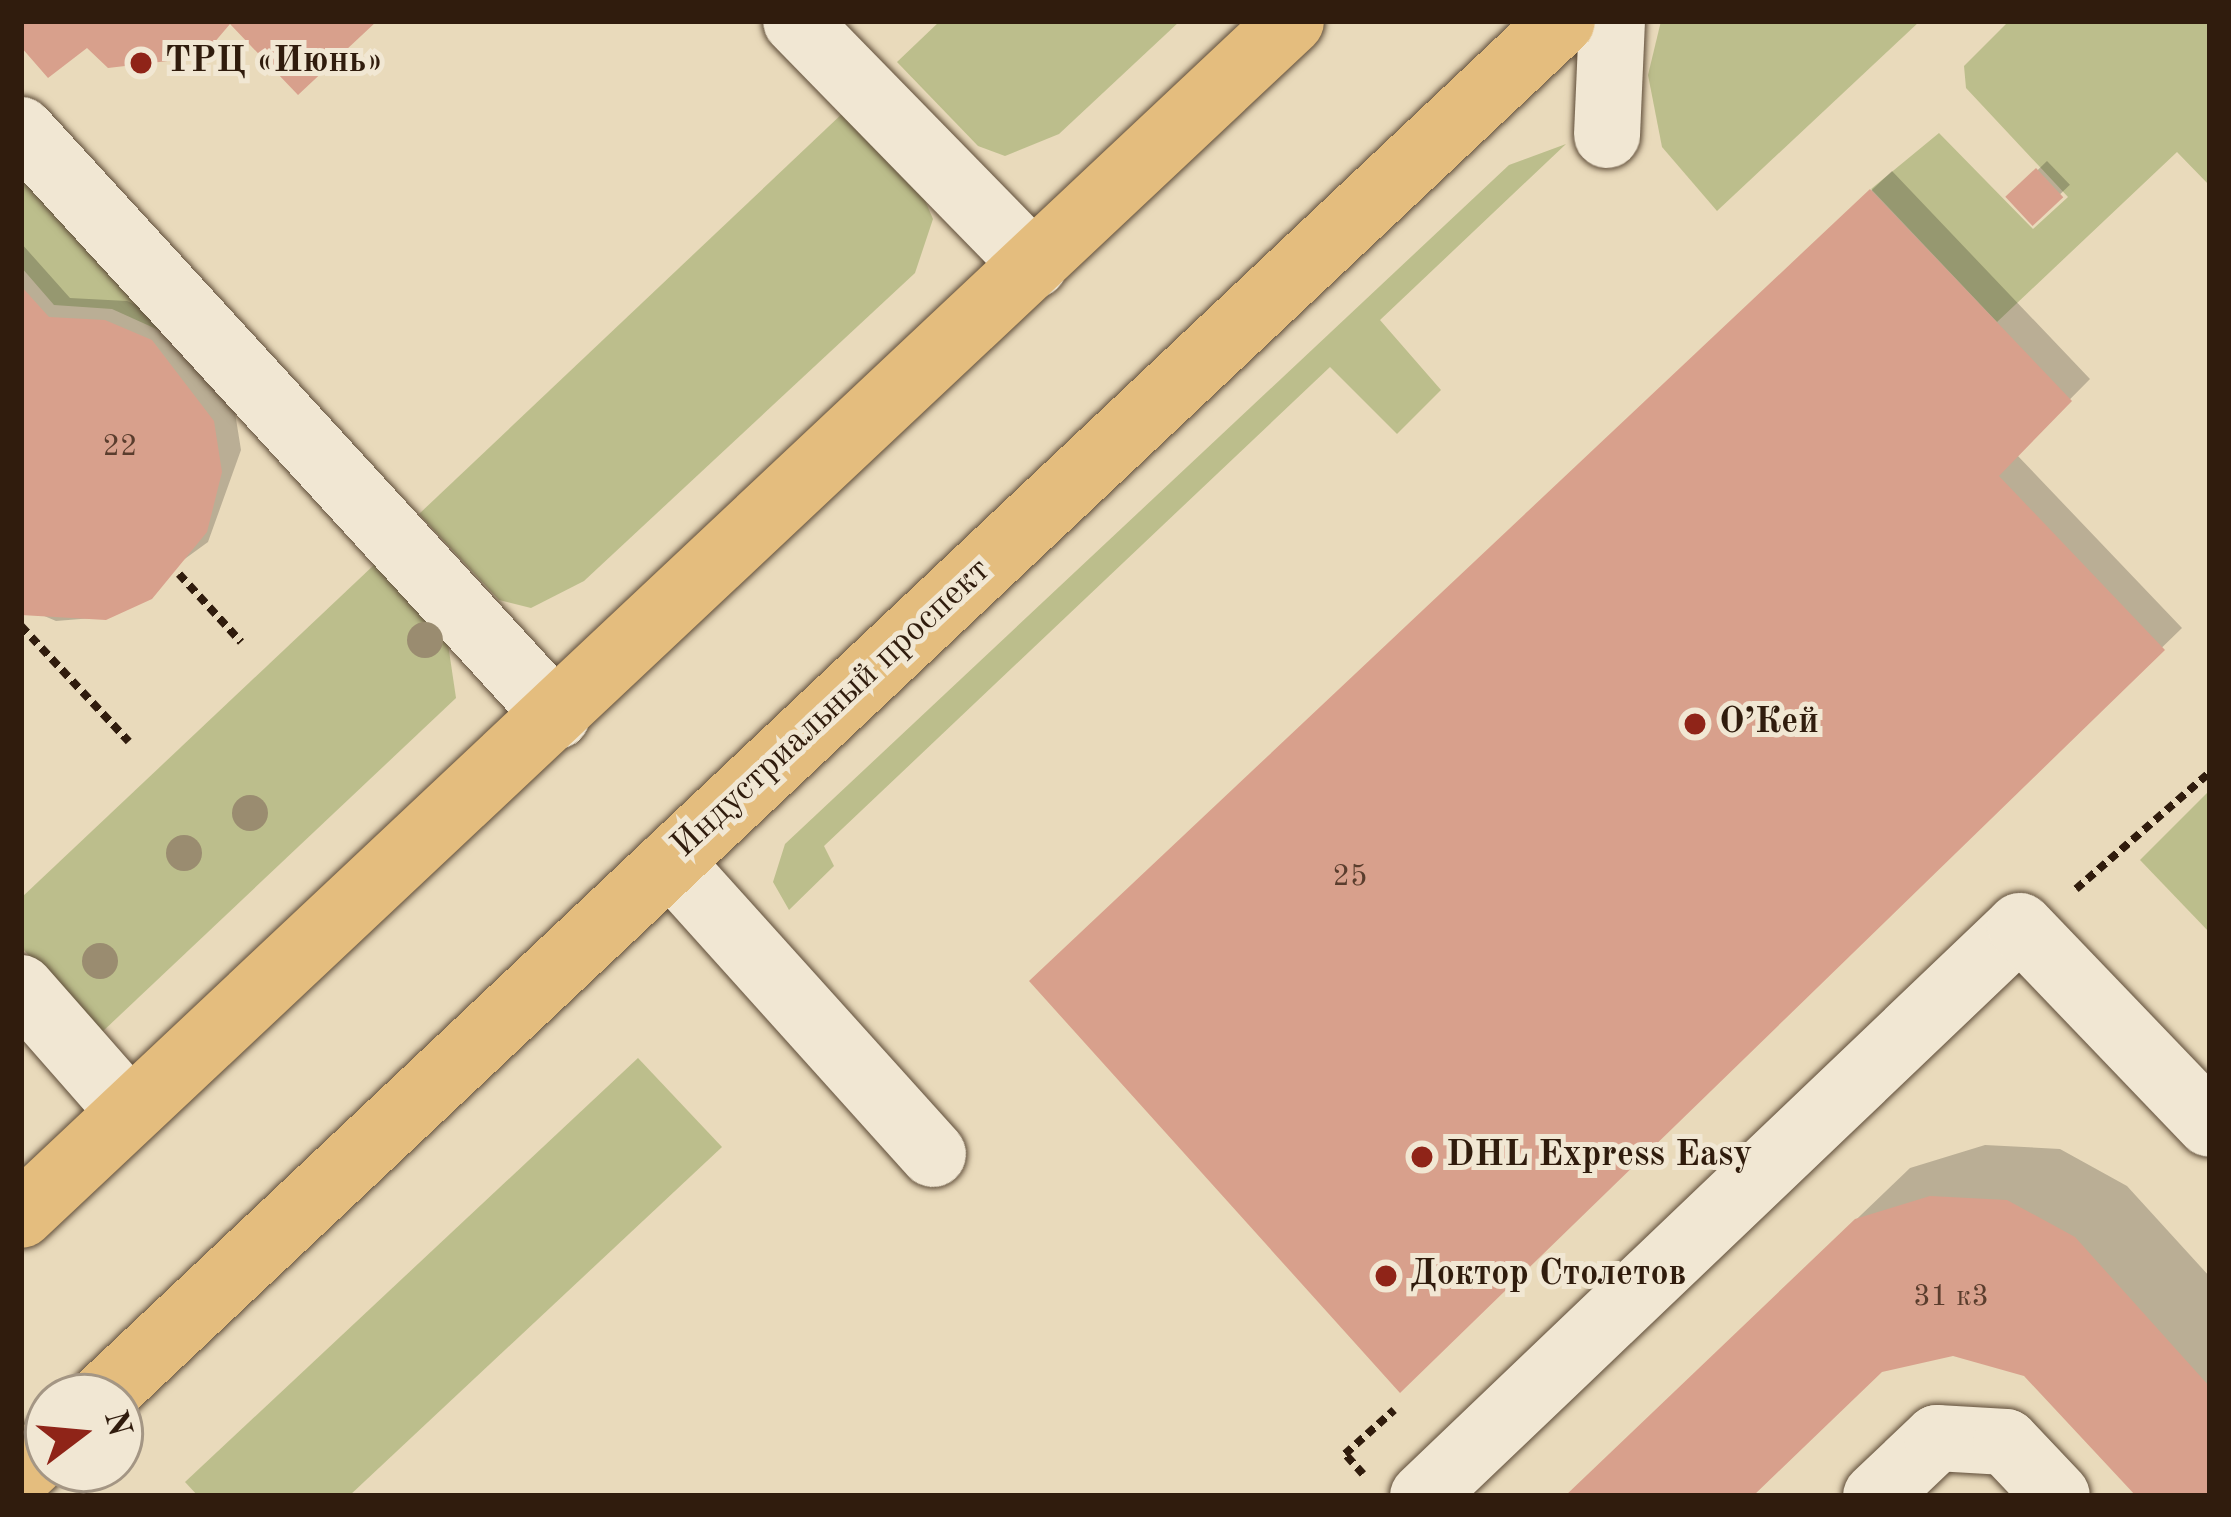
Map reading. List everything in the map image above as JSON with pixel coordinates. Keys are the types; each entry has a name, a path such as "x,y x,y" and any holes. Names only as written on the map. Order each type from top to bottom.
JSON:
{"main road":[{"path":"21,1215 1291,21"},
{"name":"Индустриальный проспект","path":"127,1373 1562,21"}],"lane":[{"path":"796,21 1034,265"},
{"path":"1607,135 1612,21"},
{"path":"21,130 557,716"},
{"path":"670,862 776,947 933,1154"},
{"path":"1423,1496 2020,926 2210,1124"},
{"path":"21,988 129,1111"},
{"path":"1876,1496 1937,1438 2006,1442 2057,1496"}],"path":[{"path":"179,574 241,642"},
{"path":"21,626 129,742"},
{"path":"2020,926 2128,854 2210,772"}],"green space":[{"path":"940,21 1180,21 1059,134 1005,156 978,146 897,62"},
{"path":"1661,21 1920,21 1717,211 1662,147 1648,75"},
{"path":"2009,21 2210,21 2210,186 2177,152 1997,322 1871,189 1939,133 2033,229 2068,197 1966,88 1964,66"},
{"path":"845,111 921,191 933,219 915,273 584,581 531,608 499,600 419,514"},
{"path":"1566,144 1380,320 1441,390 1397,434 1330,367 824,846 834,866 789,910 773,882 785,844 1509,165"},
{"path":"21,166 174,337 112,309 54,305 21,267"},
{"path":"375,564 448,644 456,698 101,1033 21,947 21,898"},
{"path":"2210,790 2210,933 2140,860"},
{"path":"638,1058 722,1147 349,1496 198,1496 185,1482"}],"building":[{"name":"ТРЦ «Июнь»","path":"21,21 377,21 298,95 230,24 202,57 108,68 87,48 48,78 21,47"},
{"path":"2036,168 2063,197 2033,226 2005,197"},
{"name":"О’Кей","path":"1870,189 2072,401 1999,476 2165,650 1400,1393 1029,981"},
{"path":"21,286 49,317 105,320 152,340 214,421 222,472 207,532 152,599 106,620 21,615"},
{"path":"1930,1196 2007,1200 2075,1237 2210,1387 2210,1496 2136,1496 2024,1376 1953,1356 1882,1372 1753,1496 1565,1496 1855,1219"}],"place":[{"name":"ТРЦ «Июнь»","path":"141,63"},
{"name":"О’Кей","path":"1695,724"},
{"name":"DHL Express Easy","path":"1422,1157"},
{"name":"Доктор Столетов","path":"1386,1276"}]}
